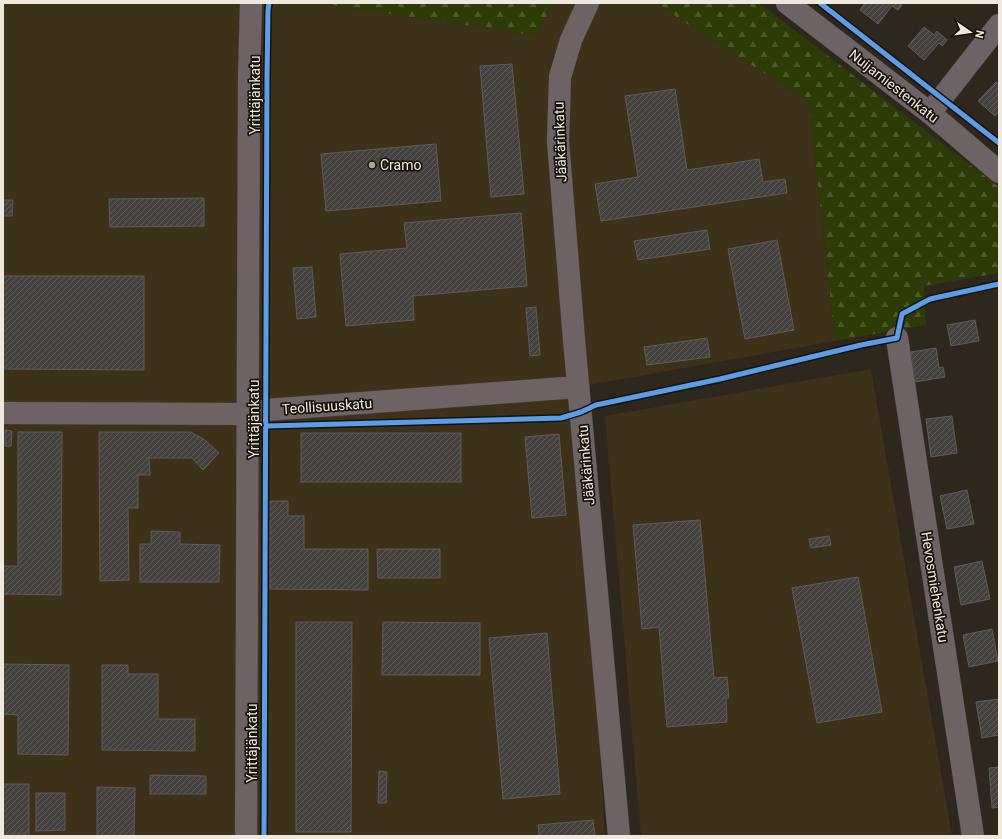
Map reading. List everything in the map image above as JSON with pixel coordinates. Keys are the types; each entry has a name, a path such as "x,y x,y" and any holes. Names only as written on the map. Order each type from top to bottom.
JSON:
{"street":[{"name":"Yrittäjänkatu","path":"246,836 249,77 251,3"},
{"name":"Jääkärinkatu","path":"588,3 571,40 560,77 558,141 578,387 619,836"},
{"name":"Nuijamiestenkatu","path":"787,3 930,113 999,172"},
{"path":"930,113 999,25"},
{"name":"Hevosmiehenkatu","path":"897,338 973,836"},
{"name":"Teollisuuskatu","path":"3,413 248,414 266,410 578,387"}],"shaded area":[{"path":"3,3 317,3 538,36 552,3 655,3 809,102 835,341 578,387 605,836 3,836"},
{"path":"871,369 952,836 641,836 605,416"}],"green space":[{"path":"317,3 552,3 538,36"},
{"path":"655,3 759,3 999,187 999,273 924,286 926,325 835,341 809,102"}],"building":[{"path":"865,3 899,3 902,5 898,10 892,6 878,24 860,10"},
{"path":"924,27 934,35 937,31 947,40 942,46 939,43 924,60 908,46"},
{"path":"512,64 524,194 491,197 480,66"},
{"path":"996,82 999,84 999,111 995,116 978,101"},
{"path":"675,89 687,170 759,159 763,182 785,179 787,193 601,221 595,184 638,177 625,96"},
{"path":"436,144 441,201 326,211 321,154"},
{"path":"204,198 204,226 110,227 109,199"},
{"path":"3,200 13,200 12,216 3,216"},
{"path":"521,213 527,286 413,296 414,320 346,326 340,254 407,248 404,223"},
{"path":"707,230 710,249 638,260 634,241"},
{"path":"777,240 794,330 745,339 728,249"},
{"path":"312,267 316,317 297,319 293,268"},
{"path":"3,276 144,276 144,370 3,369"},
{"path":"536,307 540,355 530,356 526,308"},
{"path":"975,320 979,341 951,346 947,325"},
{"path":"707,338 710,357 647,365 644,347"},
{"path":"936,348 939,368 943,367 945,377 915,382 911,352"},
{"path":"952,416 957,453 931,457 926,419"},
{"path":"5,430 12,431 11,446 5,446"},
{"path":"18,432 62,432 61,595 3,594 3,566 18,566"},
{"path":"99,432 191,432 205,440 219,453 203,470 192,458 149,458 150,475 138,475 138,508 128,508 129,580 100,581"},
{"path":"301,433 461,433 461,482 301,482"},
{"path":"559,434 566,515 532,518 525,437"},
{"path":"967,490 974,524 947,529 940,496"},
{"path":"270,501 288,501 288,516 304,516 304,549 368,549 368,590 270,589"},
{"path":"700,520 714,678 727,677 729,698 726,698 727,722 667,727 659,627 642,629 633,525"},
{"path":"151,531 180,532 180,544 220,545 219,582 140,582 140,544 151,544"},
{"path":"829,536 831,545 811,548 809,539"},
{"path":"377,549 440,549 440,578 378,578"},
{"path":"982,561 990,599 961,605 954,567"},
{"path":"858,577 882,712 817,723 792,588"},
{"path":"296,622 352,622 351,832 296,832"},
{"path":"383,622 480,623 480,675 382,675"},
{"path":"992,629 998,661 969,667 963,635"},
{"path":"547,633 560,794 503,799 489,638"},
{"path":"3,664 69,665 68,755 18,754 18,715 3,714"},
{"path":"102,665 128,665 128,674 158,674 158,719 195,719 195,751 102,750"},
{"path":"999,699 999,735 982,738 976,702"},
{"path":"999,767 999,807 992,808 989,768"},
{"path":"379,771 387,772 386,803 378,803"},
{"path":"150,775 206,776 206,794 150,794"},
{"path":"3,784 29,784 29,834 3,834"},
{"path":"97,787 135,788 134,836 97,836"},
{"path":"36,793 65,793 65,830 36,831"},
{"path":"593,820 595,836 539,836 538,825"}],"cycle path":[{"path":"264,836 267,77 269,3"},
{"path":"820,3 999,143"},
{"path":"266,426 561,418 581,412 596,405 720,379 861,345 897,338 902,314 930,299 999,284"}],"place":[{"name":"Cramo","path":"372,165"}]}
